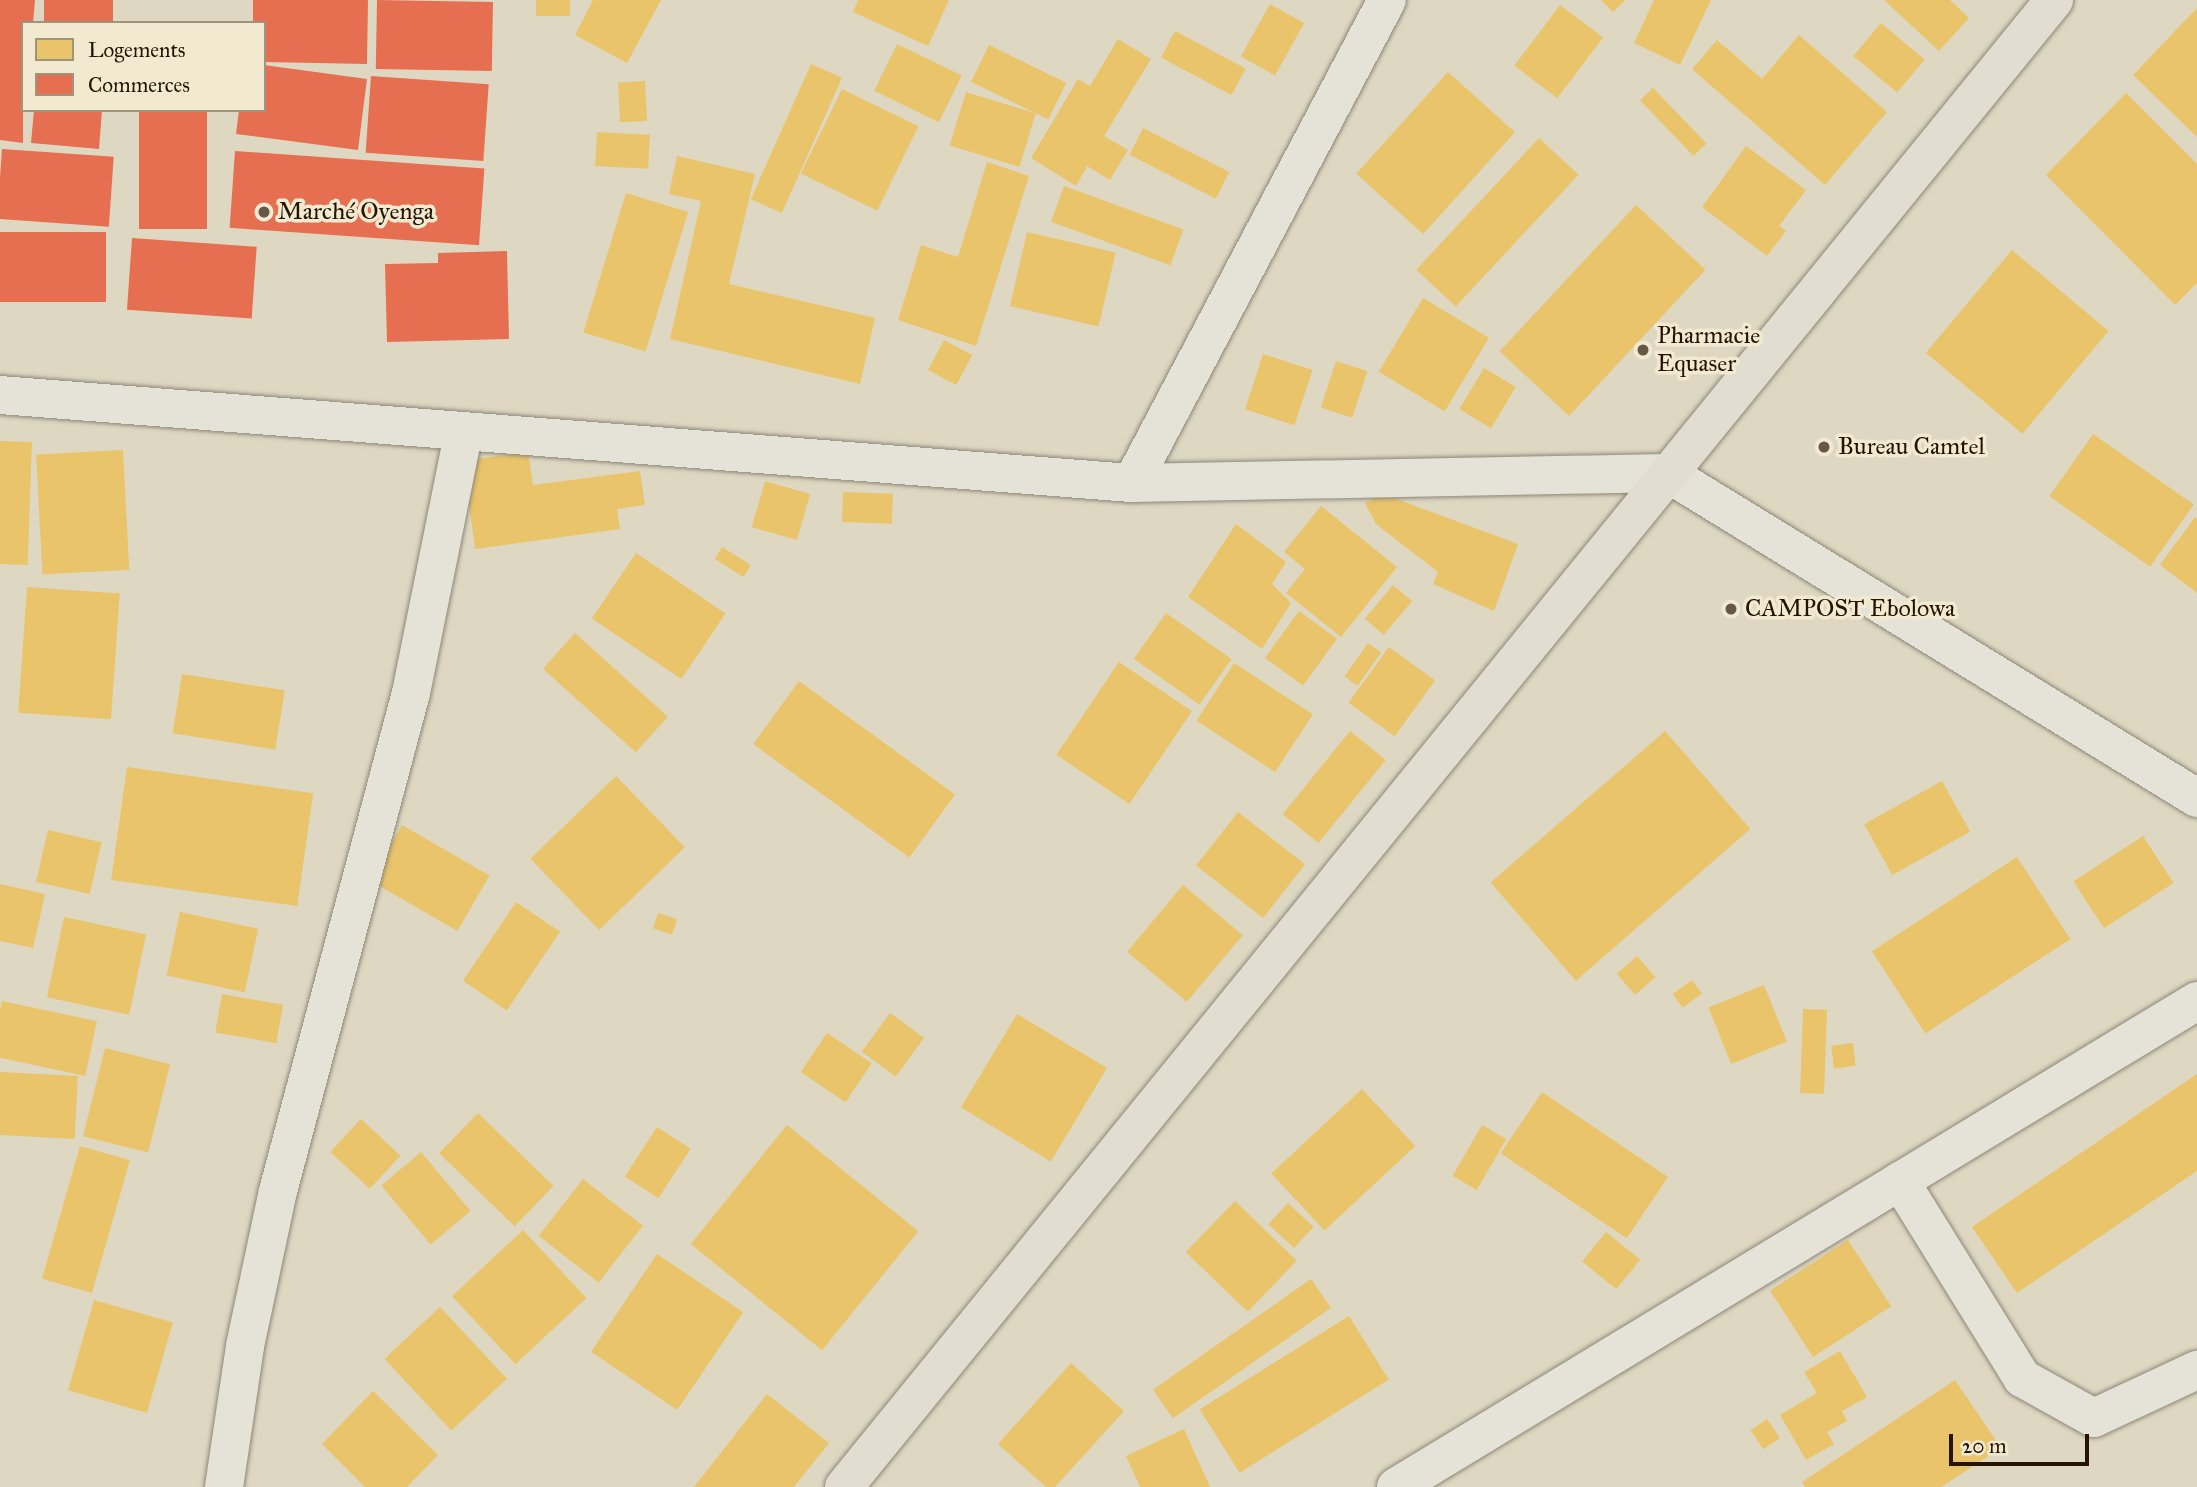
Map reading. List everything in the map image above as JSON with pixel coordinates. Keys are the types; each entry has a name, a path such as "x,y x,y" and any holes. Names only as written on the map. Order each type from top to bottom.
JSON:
{"main road":[{"path":"844,1487 2054,0"}],"street":[{"path":"1132,483 1387,0"},
{"path":"0,395 463,435 1132,483 1667,473 2197,798"},
{"path":"224,1487 245,1346 278,1191 411,693 463,435"},
{"path":"1396,1487 2197,1000"},
{"path":"1900,1181 2022,1378 2094,1418 2197,1370"}],"building: Logements":[{"path":"536,0 570,0 570,16 536,16"},
{"path":"593,0 661,0 627,63 575,35"},
{"path":"858,0 949,0 928,46 853,12"},
{"path":"1601,0 1625,0 1613,12"},
{"path":"1654,0 1711,0 1680,65 1634,43"},
{"path":"1884,0 1950,0 1969,18 1939,51"},
{"path":"1270,4 1304,23 1275,75 1241,56"},
{"path":"1560,5 1603,37 1557,98 1514,66"},
{"path":"2197,8 2197,137 2133,75"},
{"path":"1881,23 1925,60 1897,93 1853,56"},
{"path":"1175,31 1246,69 1232,95 1161,57"},
{"path":"1799,35 1887,112 1825,185 1692,69 1717,40 1762,79"},
{"path":"1118,39 1151,59 1104,136 1128,150 1110,180 1087,166 1076,186 1031,158 1078,79 1090,86"},
{"path":"897,44 962,76 939,122 874,91"},
{"path":"989,45 1066,83 1048,120 971,82"},
{"path":"811,64 842,78 782,213 751,199"},
{"path":"1448,72 1515,132 1423,234 1356,174"},
{"path":"645,81 647,121 620,122 618,82"},
{"path":"1653,88 1706,143 1694,156 1640,101"},
{"path":"842,89 918,126 877,211 801,173"},
{"path":"966,92 1036,113 1019,167 950,146"},
{"path":"2126,93 2197,164 2197,283 2175,305 2046,175"},
{"path":"1143,128 1229,172 1216,199 1129,155"},
{"path":"597,132 650,135 648,169 595,166"},
{"path":"1539,138 1578,175 1456,306 1416,270"},
{"path":"1746,146 1806,190 1779,226 1786,231 1767,256 1702,207"},
{"path":"677,156 755,174 729,284 875,318 860,384 670,339 701,201 669,194"},
{"path":"987,162 1029,176 976,346 898,320 921,245 958,257"},
{"path":"1064,186 1183,229 1170,265 1051,222"},
{"path":"626,193 688,212 645,352 583,333"},
{"path":"1636,205 1705,270 1569,416 1500,351"},
{"path":"1027,232 1116,252 1099,327 1010,306"},
{"path":"2012,250 2109,331 2022,434 1926,353"},
{"path":"1423,298 1489,338 1445,411 1379,372"},
{"path":"944,340 972,355 956,385 928,370"},
{"path":"1263,354 1312,370 1295,425 1245,409"},
{"path":"1336,361 1367,371 1352,418 1321,408"},
{"path":"1484,368 1516,387 1491,428 1459,409"},
{"path":"2093,434 2194,505 2150,567 2049,496"},
{"path":"0,441 32,442 28,565 0,564"},
{"path":"123,450 129,570 42,574 36,455"},
{"path":"528,452 533,485 640,471 645,505 617,509 620,529 475,549 463,461"},
{"path":"765,481 810,494 797,540 752,527"},
{"path":"843,492 893,494 892,524 842,522"},
{"path":"1383,494 1518,544 1494,611 1433,584 1438,572 1376,524 1365,503"},
{"path":"1321,506 1397,567 1341,637 1286,593 1305,569 1284,552"},
{"path":"2195,517 2197,519 2197,593 2160,565"},
{"path":"1236,524 1286,562 1272,584 1291,603 1262,649 1188,597"},
{"path":"722,547 751,565 743,577 715,559"},
{"path":"636,553 726,613 681,679 592,618"},
{"path":"1393,585 1412,601 1384,635 1365,619"},
{"path":"27,587 120,593 111,719 18,713"},
{"path":"1299,611 1337,639 1303,686 1265,658"},
{"path":"1166,613 1232,659 1199,705 1134,659"},
{"path":"575,633 668,717 636,752 543,669"},
{"path":"1368,643 1381,652 1358,686 1344,677"},
{"path":"1389,647 1435,681 1395,736 1348,703"},
{"path":"1119,662 1192,711 1129,804 1056,755"},
{"path":"1234,663 1313,714 1275,772 1196,721"},
{"path":"182,674 285,690 275,750 173,733"},
{"path":"799,681 955,794 909,858 753,744"},
{"path":"1350,731 1386,760 1318,843 1283,814"},
{"path":"1665,731 1750,829 1576,981 1491,883"},
{"path":"127,767 313,793 297,906 111,880"},
{"path":"616,776 685,847 599,930 530,859"},
{"path":"1942,781 1970,832 1892,875 1864,824"},
{"path":"1238,812 1305,864 1263,918 1196,866"},
{"path":"402,825 489,876 457,931 370,880"},
{"path":"48,830 102,842 90,894 36,882"},
{"path":"2143,836 2173,883 2104,928 2073,881"},
{"path":"2017,857 2070,939 1925,1033 1872,951"},
{"path":"0,884 45,894 33,948 0,941"},
{"path":"1183,885 1243,935 1187,1002 1127,952"},
{"path":"516,902 560,932 507,1010 463,981"},
{"path":"180,912 258,929 245,992 166,976"},
{"path":"658,913 677,919 672,934 653,928"},
{"path":"64,917 146,934 129,1015 47,997"},
{"path":"1637,956 1655,977 1635,995 1617,974"},
{"path":"1692,980 1702,994 1683,1008 1673,994"},
{"path":"1764,985 1787,1042 1731,1064 1708,1007"},
{"path":"222,994 283,1005 276,1043 215,1032"},
{"path":"2,1001 97,1021 85,1076 0,1058"},
{"path":"1803,1009 1827,1010 1824,1094 1800,1093"},
{"path":"890,1013 924,1038 896,1077 862,1052"},
{"path":"1017,1014 1107,1068 1051,1162 961,1107"},
{"path":"827,1033 872,1063 845,1102 801,1072"},
{"path":"1853,1043 1856,1066 1834,1069 1831,1046"},
{"path":"105,1048 170,1064 148,1153 83,1136"},
{"path":"0,1072 78,1076 75,1139 0,1135"},
{"path":"2197,1074 2197,1171 2017,1293 1972,1227"},
{"path":"1362,1089 1415,1146 1325,1231 1271,1174"},
{"path":"1542,1092 1668,1177 1627,1238 1501,1153"},
{"path":"478,1113 554,1186 515,1226 439,1153"},
{"path":"361,1119 400,1156 370,1189 330,1152"},
{"path":"787,1125 918,1231 822,1350 691,1244"},
{"path":"1482,1125 1506,1139 1477,1190 1452,1176"},
{"path":"657,1127 691,1149 658,1198 625,1176"},
{"path":"80,1146 130,1160 92,1293 42,1279"},
{"path":"421,1152 470,1211 431,1244 381,1185"},
{"path":"583,1179 643,1226 599,1283 539,1236"},
{"path":"1235,1201 1297,1261 1248,1312 1186,1252"},
{"path":"1288,1203 1314,1227 1294,1248 1268,1224"},
{"path":"523,1230 586,1298 515,1364 452,1296"},
{"path":"1606,1232 1640,1260 1616,1289 1582,1262"},
{"path":"1848,1240 1891,1306 1813,1357 1770,1291"},
{"path":"657,1254 743,1312 677,1410 591,1352"},
{"path":"1311,1279 1331,1308 1173,1418 1153,1390"},
{"path":"94,1300 173,1323 147,1413 68,1390"},
{"path":"440,1307 507,1379 451,1431 384,1359"},
{"path":"1349,1316 1389,1380 1239,1473 1200,1409"},
{"path":"1840,1351 1867,1397 1842,1411 1847,1421 1827,1432 1834,1444 1806,1460 1780,1415 1817,1393 1804,1372"},
{"path":"1071,1363 1124,1411 1055,1487 1046,1487 998,1444"},
{"path":"1955,1380 2001,1448 1941,1487 1805,1487 1802,1482"},
{"path":"373,1391 438,1455 407,1487 365,1487 322,1444"},
{"path":"767,1394 829,1443 794,1487 694,1487"},
{"path":"1767,1419 1780,1438 1763,1449 1750,1430"},
{"path":"1184,1429 1210,1487 1140,1487 1126,1456"}],"building: Commerces":[{"path":"0,0 35,0 33,21 21,21 23,143 0,140"},
{"path":"44,0 113,0 113,21 44,21"},
{"path":"253,0 368,0 367,64 266,62 266,21 253,21"},
{"path":"377,0 493,2 492,71 376,69"},
{"path":"266,65 367,79 358,150 236,134 239,112 266,112"},
{"path":"371,76 489,84 483,161 366,153"},
{"path":"34,112 102,112 99,149 31,143"},
{"path":"139,112 207,112 207,229 139,229"},
{"path":"2,149 114,157 109,227 0,219"},
{"path":"235,151 484,168 479,245 230,228"},
{"path":"0,232 106,232 106,302 0,302"},
{"path":"132,238 257,247 252,319 127,310"},
{"path":"507,251 509,339 387,342 385,264 438,263 438,253"}],"place":[{"name":"Marché Oyenga","path":"264,212"},
{"name":"Pharmacie Equaser","path":"1643,350"},
{"name":"Bureau Camtel","path":"1824,447"},
{"name":"CAMPOST Ebolowa","path":"1731,609"}]}
